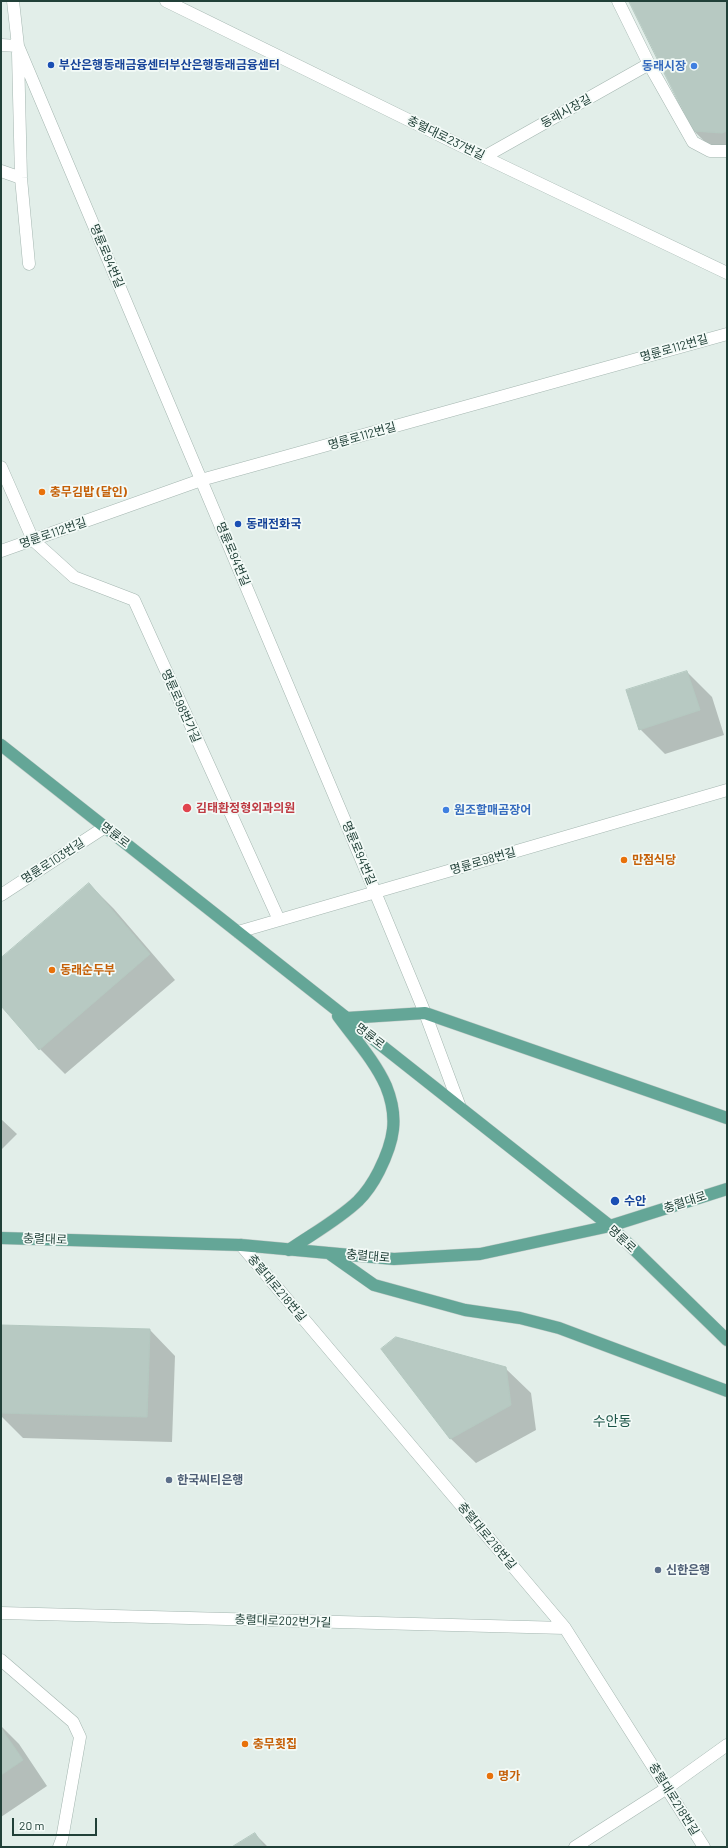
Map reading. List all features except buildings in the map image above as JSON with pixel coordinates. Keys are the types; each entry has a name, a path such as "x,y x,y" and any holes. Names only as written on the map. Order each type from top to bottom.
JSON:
{"main road":[{"name":"명륜로","path":"1,745 610,1226 727,1340"},
{"path":"289,1250 359,1200 375,1178 393,1139 394,1120 385,1085 329,1004"},
{"path":"347,1018 425,1013 727,1118"},
{"name":"충렬대로","path":"1,1238 241,1245 394,1259 480,1254 610,1226 727,1189"},
{"path":"329,1253 374,1285 465,1310 520,1318 559,1328 727,1391"}],"street":[{"name":"명륜로94번길","path":"14,1 18,46 375,892 425,1013 460,1107"},
{"name":"충렬대로237번길","path":"166,1 484,157 727,273"},
{"path":"618,1 649,64 693,142 710,151 727,151"},
{"path":"1,45 18,46 21,178 29,264"},
{"name":"동래시장길","path":"484,157 649,64"},
{"path":"1,171 21,178"},
{"name":"명륜로112번길","path":"1,551 201,480 727,334"},
{"path":"1,467 33,540"},
{"name":"명륜로98번가길","path":"33,540 74,577 134,600 279,920"},
{"name":"명륜로98번길","path":"238,932 727,790"},
{"name":"명륜로103번길","path":"1,895 105,827"},
{"name":"충렬대로218번길","path":"241,1245 565,1628 704,1847"},
{"name":"충렬대로202번가길","path":"1,1613 565,1628"},
{"path":"1,1660 73,1722 80,1736 62,1839 59,1847"},
{"path":"575,1847 667,1788 727,1745"}],"place":[{"name":"부산은행동래금융센터부산은행동래금융센터","path":"51,65"},
{"name":"동래시장","path":"694,66"},
{"name":"충무김밥 (달인)","path":"42,492"},
{"name":"동래전화국","path":"238,524"},
{"name":"김태환정형외과의원","path":"187,808"},
{"name":"원조할매곰장어","path":"446,810"},
{"name":"만점식당","path":"624,860"},
{"name":"동래순두부","path":"52,970"},
{"name":"수안","path":"615,1201"},
{"name":"한국씨티은행","path":"169,1480"},
{"name":"신한은행","path":"658,1570"},
{"name":"충무횟집","path":"245,1744"},
{"name":"명가","path":"490,1776"}],"district":[{"name":"수안동","path":"612,1421"}]}
